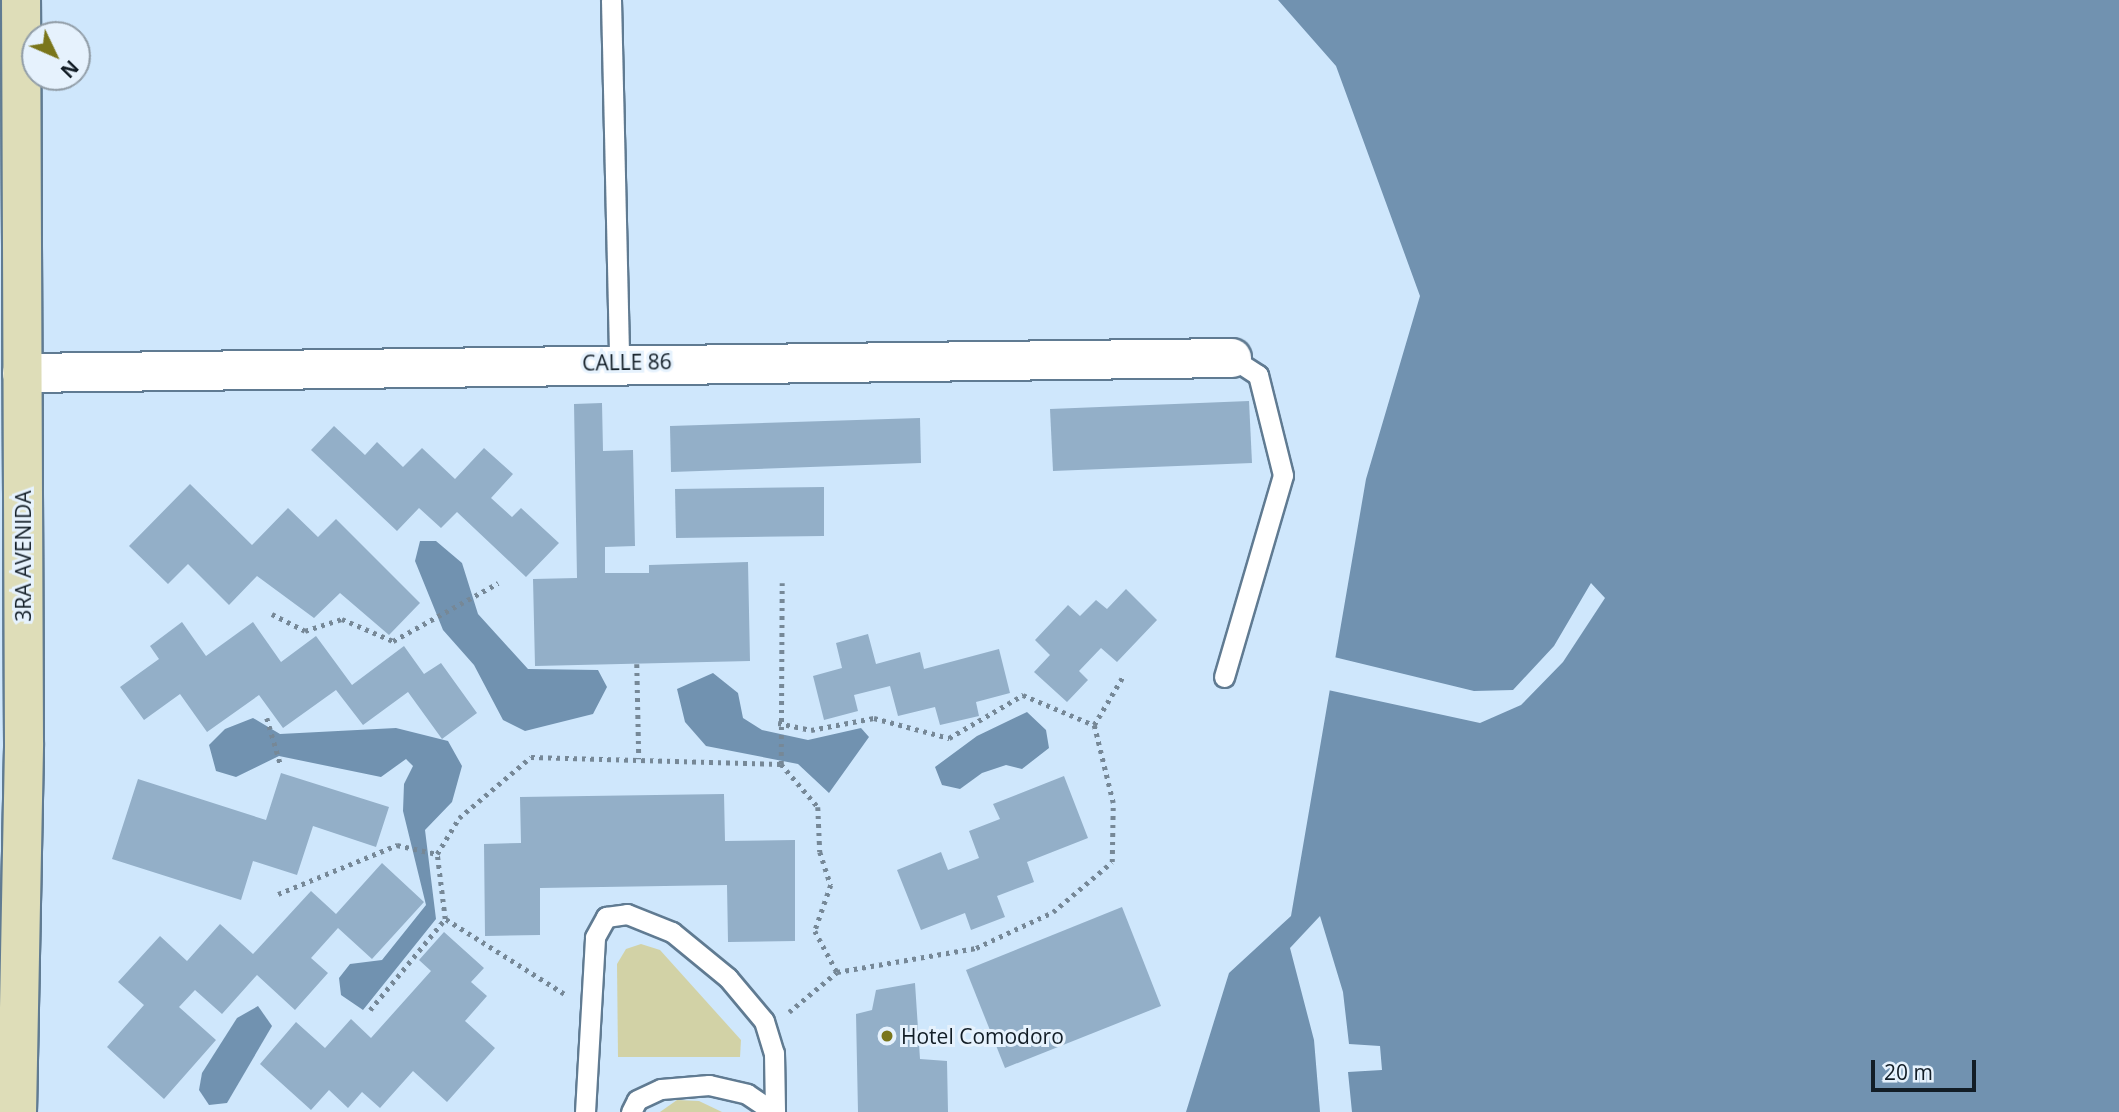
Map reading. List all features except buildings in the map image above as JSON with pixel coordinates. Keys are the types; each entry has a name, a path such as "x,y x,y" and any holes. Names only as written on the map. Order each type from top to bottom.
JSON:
{"main road":[{"name":"3RA AVENIDA","path":"17,1112 12,564 22,373 21,0"}],"street":[{"name":"CALLE 86","path":"22,373 619,362 1232,358"}],"lane":[{"path":"611,0 619,362"},
{"path":"1224,677 1283,475 1258,375 1232,358"},
{"path":"585,1112 588,1009 595,937 607,918 627,914 672,932 728,978 766,1030 775,1112"},
{"path":"631,1112 637,1100 661,1089 709,1085 747,1094 775,1112"}],"path":[{"path":"272,614 306,631 342,619 393,641 479,596 498,583"},
{"path":"782,583 778,723 781,764 818,807 820,852 831,885 815,931 837,972"},
{"path":"637,664 639,759"},
{"path":"766,1030 837,972 976,947 1054,912 1112,862 1113,803 1094,725 1122,678"},
{"path":"778,723 811,730 874,719 949,738 1023,695 1094,725"},
{"path":"267,718 281,766"},
{"path":"370,1010 444,919 437,854 459,818 531,757 781,764"},
{"path":"278,894 397,845 437,854"},
{"path":"444,919 588,1009"}],"green space":[{"path":"641,944 660,950 741,1040 740,1057 618,1057 617,964 626,949"},
{"path":"677,1100 699,1101 722,1112 660,1112"}],"water":[{"path":"1278,0 2119,0 2119,1112 1186,1112 1229,973 1291,916 1366,479 1420,296 1336,66"},
{"path":"420,541 436,541 462,563 478,614 528,669 598,670 607,687 593,714 525,731 503,720 474,665 443,630 415,561"},
{"path":"713,673 738,693 743,718 762,730 808,740 861,728 869,737 829,793 798,764 706,746 685,722 677,689"},
{"path":"1027,712 1046,730 1049,748 1022,769 1006,765 982,773 960,789 942,785 935,767 977,736"},
{"path":"253,718 280,734 396,728 448,741 462,766 452,802 425,830 436,919 363,1010 341,995 339,978 350,964 382,960 426,905 403,811 404,784 413,766 406,759 381,777 279,756 236,777 216,771 209,745 225,729"},
{"path":"258,1006 272,1026 227,1103 209,1105 199,1090 202,1073 237,1018"}],"pier":[{"path":"1591,583 1605,598 1563,662 1521,705 1480,723 1328,690 1334,657 1474,691 1513,690 1554,646"},
{"path":"1320,916 1343,992 1349,1044 1380,1046 1382,1070 1348,1072 1352,1112 1320,1112 1314,1040 1290,948"}],"place":[{"name":"Hotel Comodoro","path":"887,1036"}]}
